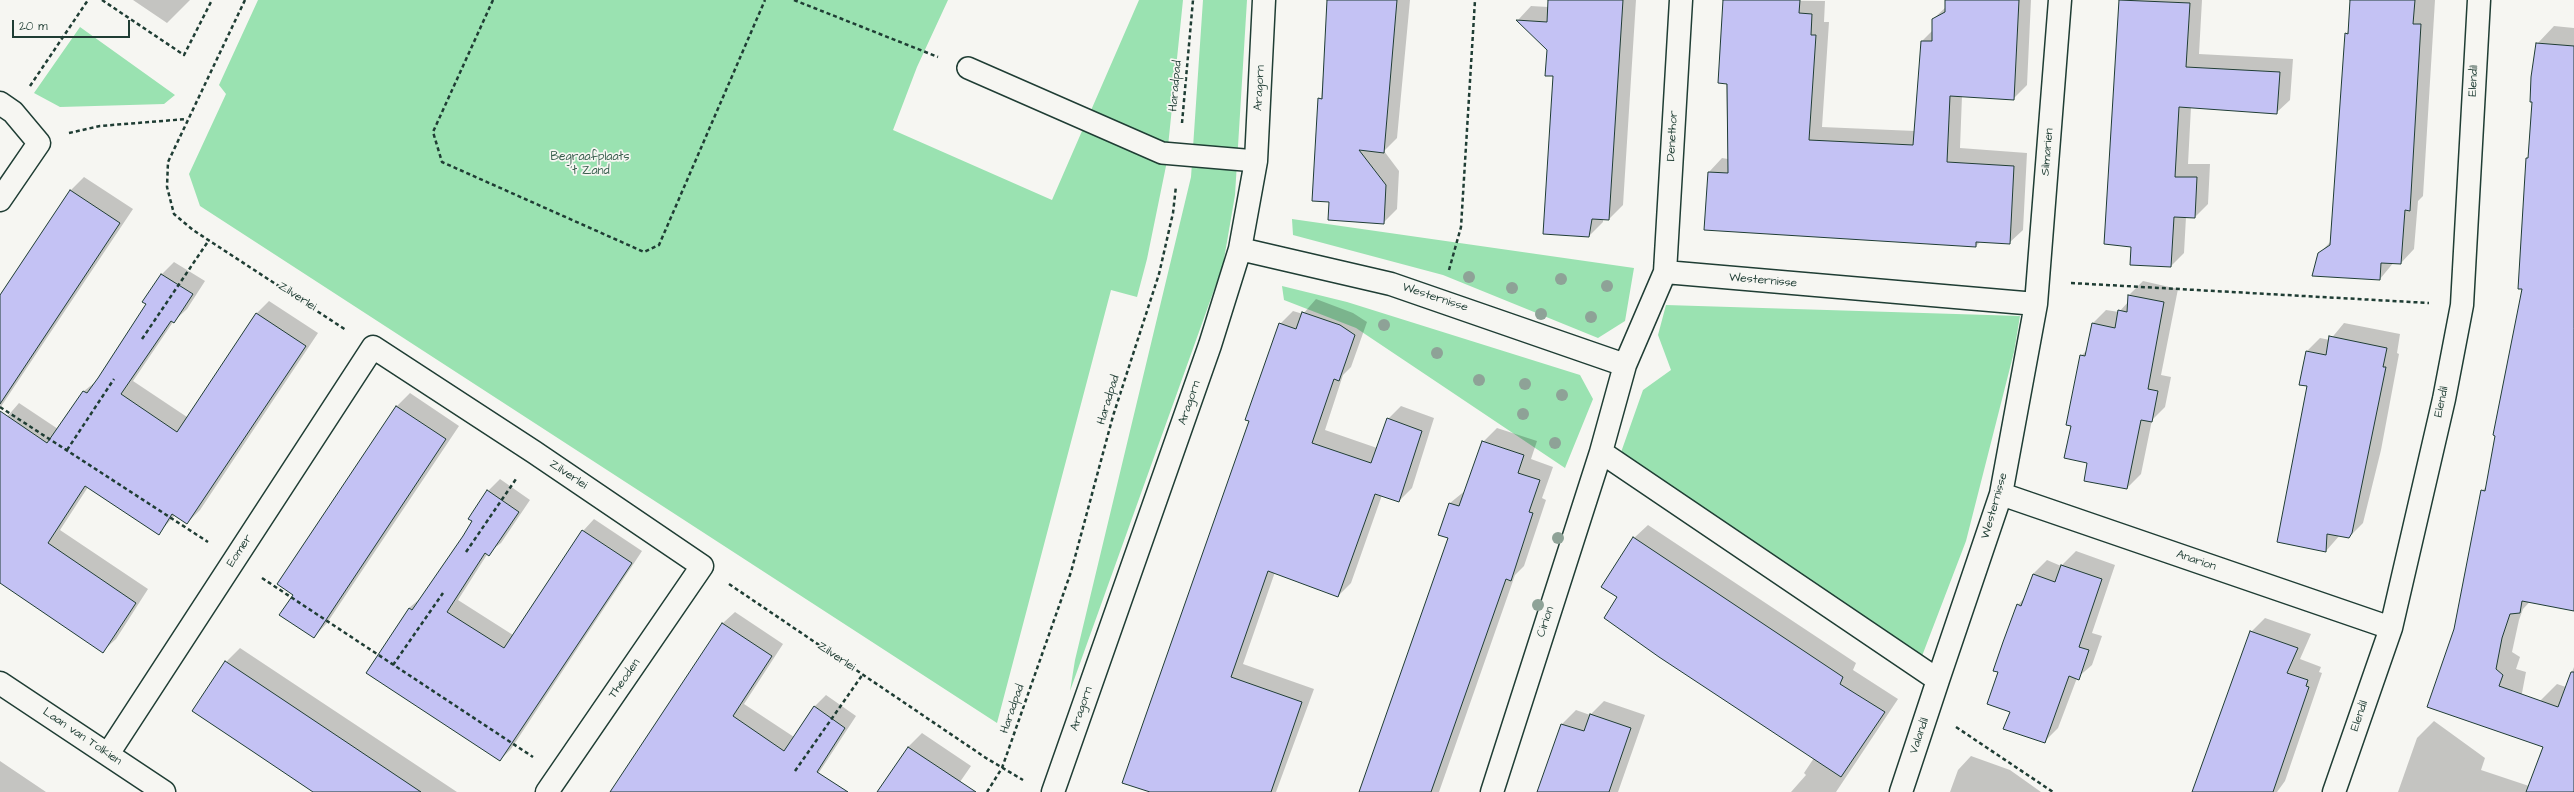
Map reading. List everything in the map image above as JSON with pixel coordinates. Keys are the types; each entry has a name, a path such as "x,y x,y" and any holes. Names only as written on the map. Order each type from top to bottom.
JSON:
{"street":[{"name":"Aragorn","path":"1053,792 1210,345 1240,248 1256,161 1264,0"},
{"name":"Denethor","path":"1665,272 1681,0"},
{"name":"Silmarien","path":"2036,304 2060,0"},
{"name":"Elendil","path":"2334,792 2391,628 2444,399 2462,305 2479,0"},
{"path":"0,200 39,143 7,107"},
{"name":"Westernisse","path":"1240,248 1391,284 1441,300 1625,365"},
{"path":"1665,272 1625,365 1601,452 1938,680"},
{"name":"Westernisse","path":"1665,272 2036,304 2001,494 1938,680"},
{"name":"Zilverlei","path":"373,347 534,452 702,566"},
{"name":"Eomer","path":"108,754 373,347"},
{"name":"Cirion","path":"1492,792 1601,452"},
{"name":"Anarion","path":"2001,494 2391,628"},
{"name":"Theoden","path":"547,792 702,566"},
{"name":"Valandil","path":"1901,792 1938,680"},
{"name":"Laan van Tolkien","path":"0,683 164,792"}],"lane":[{"path":"968,68 1143,146 1162,153 1256,161"}],"path":[{"path":"7,107 88,0"},
{"path":"102,0 184,55 212,0"},
{"name":"Zilverlei","path":"245,0 168,162 168,187 174,214 209,240 373,347"},
{"path":"492,0 433,132 442,162 644,252 659,245 765,0"},
{"path":"794,0 968,68"},
{"name":"Haradpad","path":"987,792 1002,768 1071,572 1113,416 1159,274 1173,213 1193,0"},
{"path":"1441,300 1462,227 1475,0"},
{"path":"39,143 74,131 100,126 188,119"},
{"path":"142,339 209,240"},
{"path":"2038,281 2462,305"},
{"path":"67,450 114,379"},
{"path":"0,407 234,559 559,774"},
{"path":"466,552 534,452"},
{"name":"Zilverlei","path":"702,566 1002,768 1026,782"},
{"path":"394,665 443,593"},
{"path":"795,771 863,674"},
{"path":"1930,708 2053,792"}],"green space":[{"name":"Begraafplaats 't Zand","path":"258,0 948,0 917,67 893,130 1052,200 1139,0 1183,0 1166,166 1147,259 1137,297 1111,290 997,723 200,206 189,174 226,94 219,85"},
{"path":"1203,0 1247,0 1235,195 1223,265 1070,691 1075,660 1191,177"},
{"path":"80,27 175,95 164,104 60,107 34,93"},
{"path":"1292,219 1634,268 1625,321 1598,338 1443,275 1293,235"},
{"path":"1282,286 1347,302 1580,375 1593,399 1565,468 1356,328 1284,300"},
{"path":"1666,305 2020,316 2014,352 1966,541 1922,656 1619,458 1643,390 1671,370 1658,335"}],"building":[{"path":"1327,0 1397,0 1384,153 1359,150 1386,185 1384,224 1328,220 1329,202 1312,201 1318,98 1322,99"},
{"path":"1548,0 1623,0 1609,220 1592,219 1589,237 1543,234 1553,76 1545,76 1547,50 1516,20 1547,22"},
{"path":"1723,0 1800,0 1799,13 1812,14 1811,35 1816,35 1809,140 1913,145 1921,41 1932,41 1932,19 1945,12 1945,0 2019,0 2014,100 1950,96 1947,162 2014,166 2010,244 1976,242 1976,247 1704,230 1708,172 1728,173 1727,84 1718,83"},
{"path":"2119,0 2190,3 2186,67 2280,72 2277,114 2179,107 2175,177 2197,177 2195,218 2174,217 2171,267 2130,265 2131,247 2104,244"},
{"path":"2350,0 2415,0 2413,24 2421,24 2410,211 2405,210 2401,264 2381,263 2380,280 2312,276 2318,253 2330,245 2345,33 2348,34"},
{"path":"2536,43 2574,46 2574,611 2522,601 2520,613 2510,614 2502,638 2496,669 2503,675 2499,686 2558,707 2571,672 2574,672 2574,792 2526,792 2543,747 2427,707 2454,629 2481,490 2485,491 2495,436 2493,435 2522,289 2518,289 2526,158 2528,158 2532,102 2530,102 2531,77"},
{"path":"70,190 120,223 0,404 0,295"},
{"path":"161,274 193,294 174,323 171,321 121,394 177,432 256,313 306,346 187,524 172,514 159,535 85,486 48,543 136,603 103,653 0,583 0,411 47,443 83,391 87,393 98,378 146,304 142,302"},
{"path":"2128,295 2164,302 2148,389 2158,391 2152,422 2141,420 2127,489 2084,481 2087,463 2064,458 2071,426 2066,425 2080,355 2085,356 2092,323 2115,328 2118,310 2127,312"},
{"path":"1302,312 1340,325 1355,335 1339,381 1334,379 1312,443 1371,463 1387,418 1422,431 1399,502 1375,494 1338,597 1268,571 1231,677 1302,702 1271,792 1150,792 1122,783 1249,421 1245,420 1279,323 1296,329"},
{"path":"2329,336 2387,348 2383,367 2386,367 2352,533 2349,538 2327,534 2326,552 2277,542 2307,386 2299,385 2306,351 2326,355"},
{"path":"396,406 446,439 314,638 279,615 293,595 277,584"},
{"path":"1482,441 1524,455 1518,473 1540,480 1529,512 1533,513 1511,581 1506,579 1431,792 1359,792 1448,538 1438,535 1449,503 1459,506"},
{"path":"487,490 519,512 489,556 485,553 447,612 504,648 582,530 632,563 500,761 366,673 409,608 412,610 463,536 472,521 468,519"},
{"path":"1633,537 1843,677 1840,684 1885,712 1841,777 1659,657 1604,618 1617,597 1601,587"},
{"path":"2061,565 2102,579 2079,647 2089,650 2079,680 2069,676 2045,743 2003,729 2010,712 1987,704 1998,672 1993,671 2017,604 2021,606 2033,574 2055,582"},
{"path":"722,623 772,656 733,716 784,751 814,706 845,728 817,772 848,792 610,792"},
{"path":"2250,631 2298,648 2287,673 2308,680 2306,686 2309,687 2273,792 2192,792"},
{"path":"225,661 421,792 313,792 192,711"},
{"path":"1590,714 1631,728 1609,792 1537,792 1561,724 1584,731"},
{"path":"908,747 976,792 877,792"}]}
